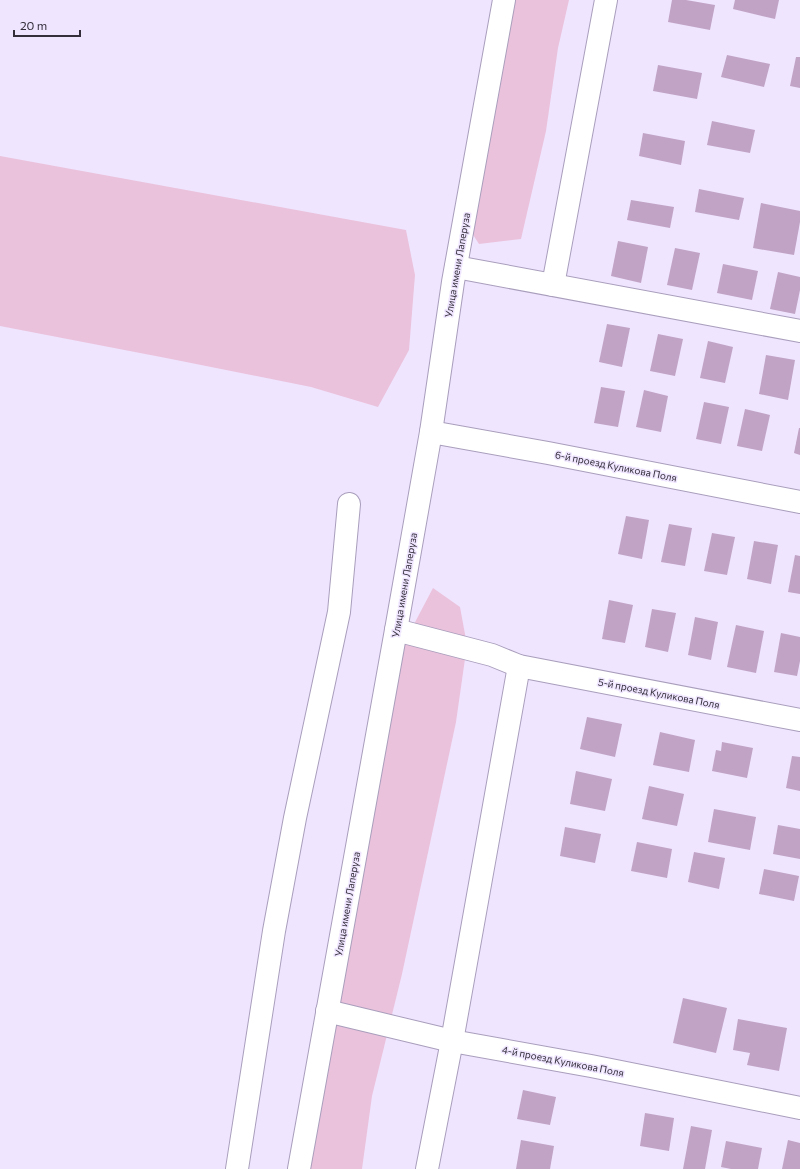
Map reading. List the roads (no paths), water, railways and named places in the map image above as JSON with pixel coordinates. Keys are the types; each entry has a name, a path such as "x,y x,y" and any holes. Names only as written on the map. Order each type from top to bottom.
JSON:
{"street":[{"name":"Улица имени Лаперуза","path":"299,1169 431,432 456,267 504,0"},
{"path":"554,285 606,0"},
{"path":"456,267 800,332"},
{"name":"6-й проезд Куликова Поля","path":"431,432 548,452 800,502"},
{"path":"237,1169 274,931 295,818 339,612 349,504"},
{"name":"5-й проезд Куликова Поля","path":"396,630 492,655 519,666 800,720"},
{"path":"427,1169 452,1041 519,666"},
{"name":"4-й проезд Куликова Поля","path":"327,1011 452,1041 591,1066 800,1108"}]}
